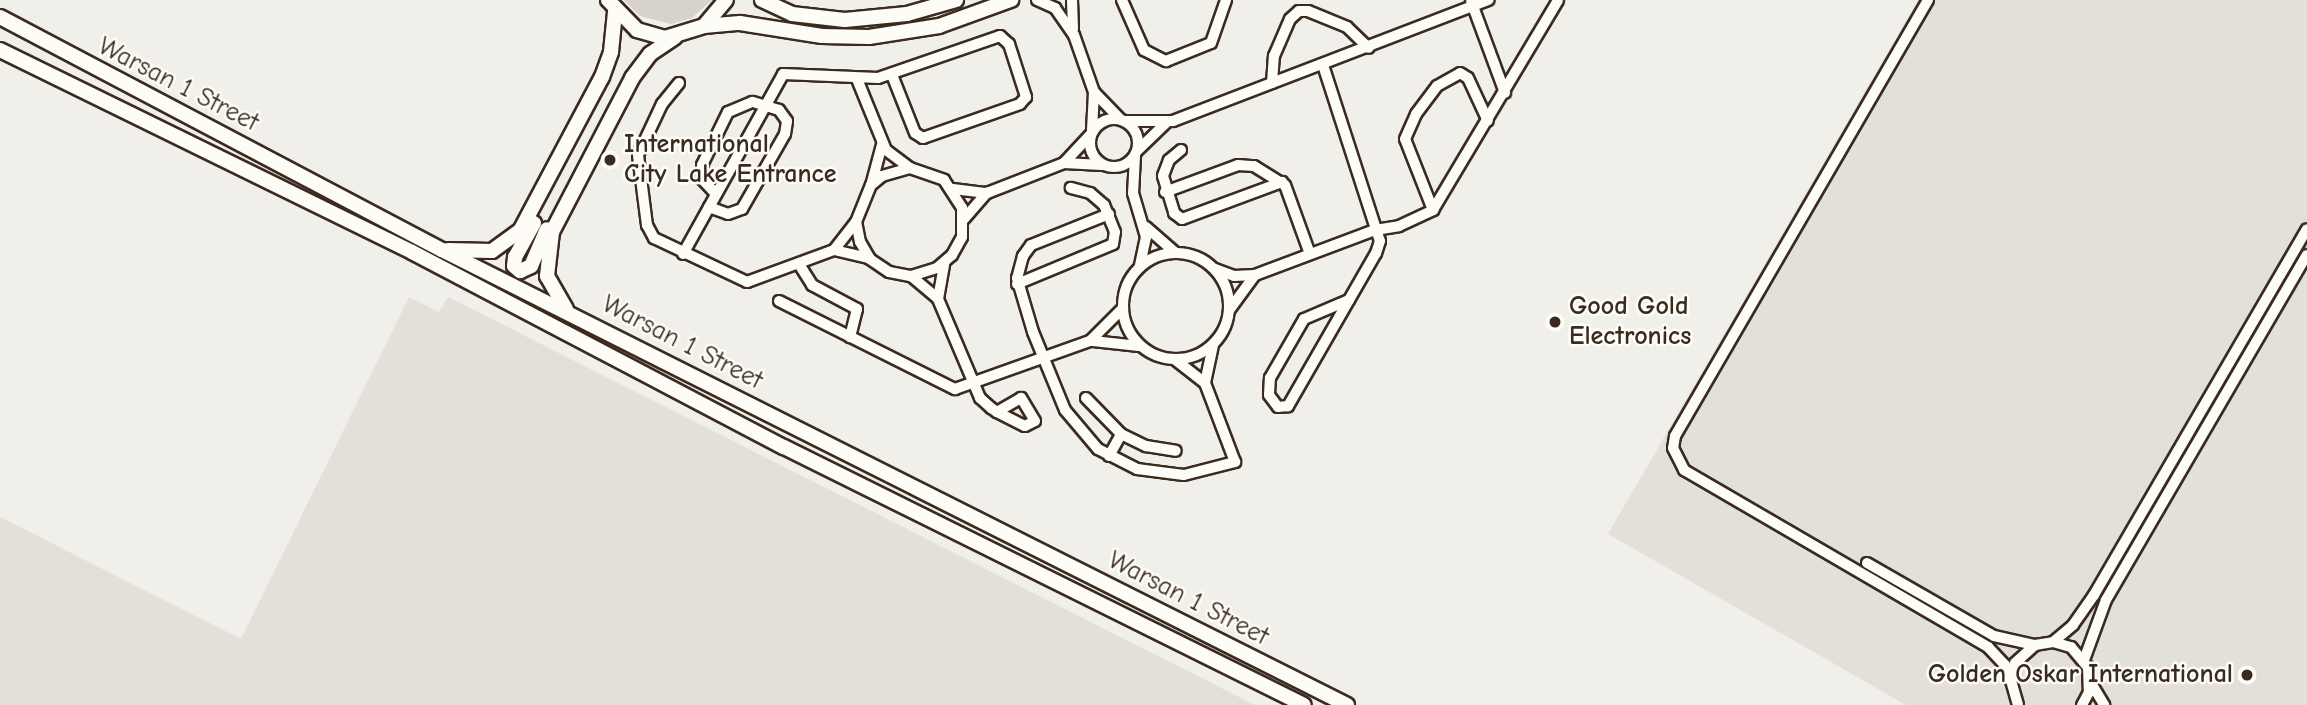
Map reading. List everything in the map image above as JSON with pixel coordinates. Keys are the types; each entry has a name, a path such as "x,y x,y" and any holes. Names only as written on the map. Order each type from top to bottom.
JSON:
{"street":[{"path":"704,26 726,0"},
{"path":"762,0 792,14 845,20 907,14 956,0"},
{"path":"568,313 551,288 546,268 549,240 632,78 650,54 675,37 704,26 740,23 822,36 869,37 939,26 1011,0"},
{"path":"1037,0 1055,8 1074,35 1094,92 1091,152 1133,193 1146,227 1159,243 1177,252 1198,257 1215,269 1234,276 1255,275 1379,229 1394,228 1433,210 1558,0"},
{"path":"1072,0 1074,35"},
{"path":"1122,0 1144,50 1166,61 1211,43 1226,0"},
{"path":"1294,0 1299,11 1348,27 1369,48"},
{"path":"1064,163 1124,166 1166,123 1369,48 1471,3 1489,0"},
{"path":"1928,0 1675,436 1673,454 1684,470 1982,643 2000,658 2011,681 2014,702"},
{"path":"1471,3 1505,93"},
{"path":"612,6 637,30 675,37"},
{"path":"442,250 484,252 507,244 533,211 607,65 612,6"},
{"path":"1272,83 1274,56 1290,19 1299,11"},
{"name":"Warsan 1 Street","path":"0,17 442,250 1347,705"},
{"path":"683,254 765,103 786,73 857,79 892,75 1000,36 1009,44 1026,97 1020,104 923,138 915,132 892,75"},
{"name":"Warsan 1 Street","path":"0,50 412,252 784,447 1304,705"},
{"path":"1323,65 1379,229 1376,253 1349,300 1288,406 1278,407 1269,395 1269,378 1304,319 1349,300"},
{"path":"1433,210 1405,139 1416,114 1437,86 1461,73 1468,78 1488,121"},
{"path":"857,79 882,144 910,168"},
{"path":"679,83 657,112 637,161 648,230 683,254 747,282 834,250 856,222 871,185 882,144"},
{"path":"1094,92 1135,130 1133,193"},
{"path":"709,207 729,214 739,211 785,134 785,117 765,103 745,102 729,112 702,165 703,180 716,194"},
{"path":"953,189 986,193 1064,163 1101,122 1123,120 1166,123"},
{"path":"1181,150 1165,168 1165,192 1174,213 1186,219 1282,182"},
{"path":"1165,192 1242,164 1282,182 1310,254"},
{"path":"871,185 882,176 910,168 933,173 953,189 964,219"},
{"path":"548,182 536,221 515,257 517,269 529,270 543,236 561,215"},
{"path":"1017,284 1108,250 1116,236 1109,214 1098,198 1071,188"},
{"path":"938,299 945,263 958,246 964,219 986,193"},
{"path":"1090,341 1142,347 1176,360 1205,383 1235,461 1197,473 1168,475 1137,469 1109,456 1072,421 1043,358 1017,284 1023,256 1031,245 1109,214"},
{"path":"856,222 860,242 870,259"},
{"path":"1140,266 1146,227"},
{"path":"2053,642 2090,602 2307,229"},
{"path":"834,250 870,259 889,272 910,276 938,299 972,385 997,412"},
{"path":"1142,347 1128,330 1123,308 1127,285 1140,266 1157,256 1177,252"},
{"path":"2084,660 2102,608 2307,255"},
{"path":"910,276 945,263"},
{"path":"799,264 812,285 857,309 850,337"},
{"path":"1215,269 1227,288 1230,310"},
{"path":"1205,383 1213,345 1230,310 1255,275"},
{"path":"779,301 944,386 972,385 1090,341 1123,308"},
{"path":"1176,360 1213,345"},
{"path":"1086,398 1121,435 1146,446 1176,451"},
{"path":"1109,456 1121,435"},
{"path":"1867,563 1994,636 2035,645 2053,642 2071,647 2084,660 2090,682 2104,705"},
{"path":"2090,602 2102,608"},
{"path":"2011,681 2015,663 2035,645"},
{"path":"2082,705 2090,682"}],"shaded area":[{"path":"624,0 712,0 692,18 671,24 640,16"},
{"path":"1918,0 2307,0 2307,705 1906,705 1608,534"},
{"path":"409,297 439,312 448,297 1255,705 0,705 0,517 241,639"}],"place":[{"name":"International City Lake Entrance","path":"610,160"},
{"name":"Good Gold Electronics","path":"1555,322"},
{"name":"Golden Oskar International","path":"2247,675"}]}
